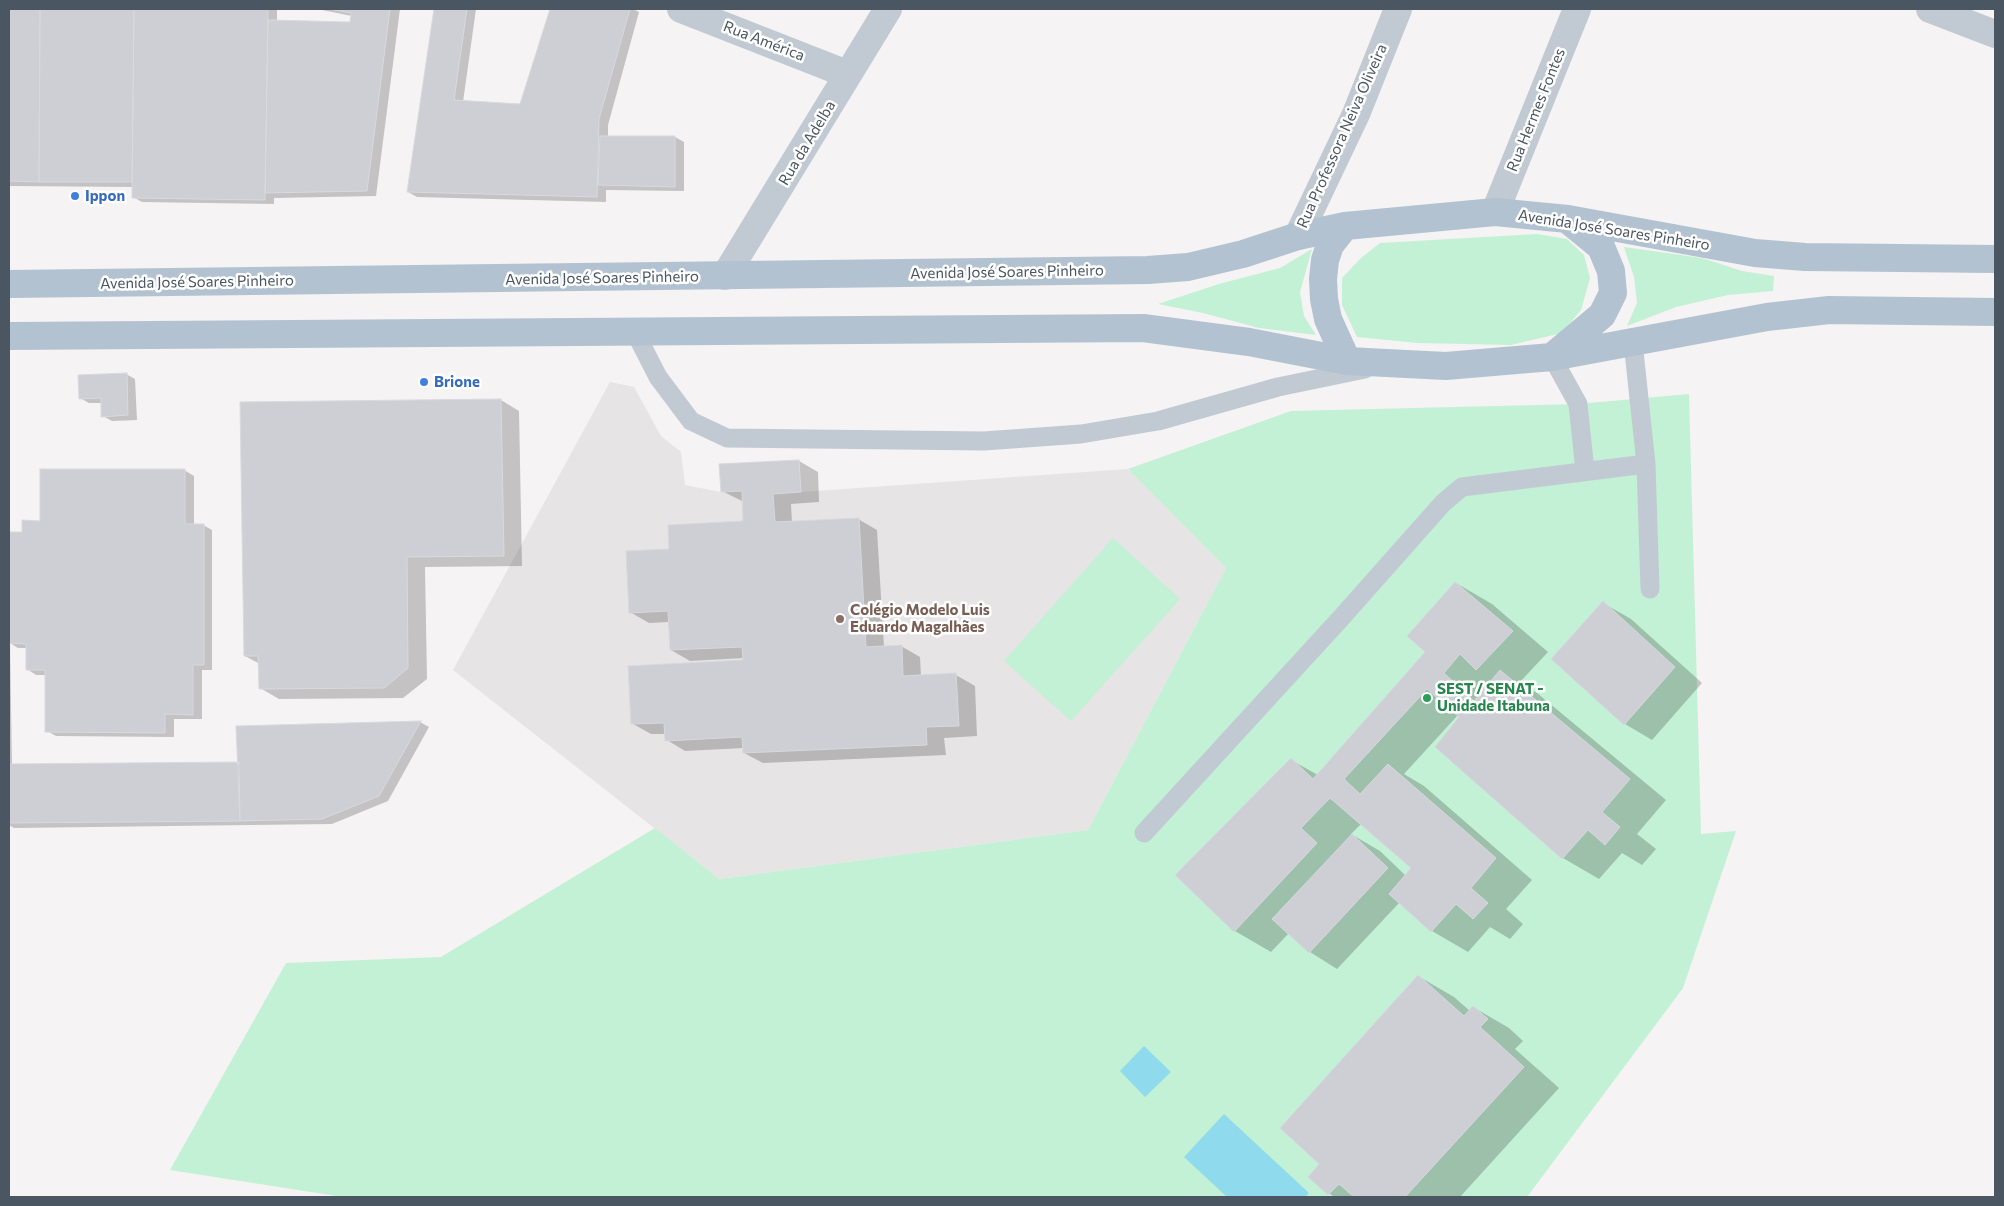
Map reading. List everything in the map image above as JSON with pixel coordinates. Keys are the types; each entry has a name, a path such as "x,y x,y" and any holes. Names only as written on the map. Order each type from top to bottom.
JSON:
{"main road":[{"name":"Avenida José Soares Pinheiro","path":"9,284 1156,270 1188,267 1234,256 1298,236 1345,226 1495,212 1568,219 1755,253 1805,257 1995,259"},
{"path":"1552,358 1602,315 1614,293 1611,271 1601,247 1568,219"},
{"path":"1345,226 1330,246 1325,260 1323,279 1328,319 1347,361"},
{"path":"9,336 1143,328 1249,342 1347,361 1446,366 1552,358 1767,317 1829,310 1995,312"}],"street":[{"name":"Rua América","path":"681,9 847,74"},
{"name":"Rua da Adelba","path":"725,276 888,9"},
{"name":"Rua Professora Neiva Oliveira","path":"1298,236 1356,114 1398,9"},
{"name":"Rua Hermes Fontes","path":"1495,212 1578,9"},
{"path":"1930,9 1995,34"}],"lane":[{"path":"635,332 658,377 691,421 727,438 984,441 1081,434 1158,421 1278,387 1393,364"},
{"path":"1633,342 1646,464 1650,590"},
{"path":"1552,358 1578,404 1585,471"},
{"path":"1144,833 1449,498 1462,487 1646,464"}],"shaded area":[{"name":"Colégio Modelo Luis Eduardo Magalhães","path":"610,382 634,387 661,436 681,452 685,485 721,492 719,464 799,460 801,492 1128,469 1226,568 1088,830 719,879 453,670"}],"green space":[{"path":"1537,234 1567,239 1584,255 1590,278 1581,310 1562,333 1511,345 1418,343 1357,337 1342,305 1342,278 1361,258 1380,243"},
{"path":"1624,247 1702,258 1742,271 1774,276 1773,291 1728,295 1676,307 1627,326 1637,303 1634,277"},
{"path":"1312,249 1300,292 1304,316 1316,335 1259,328 1203,313 1158,304 1219,284 1280,268"},
{"name":"SEST / SENAT - Unidade Itabuna","path":"1689,394 1701,834 1736,831 1683,988 1527,1197 343,1197 170,1170 286,963 441,957 655,828 719,879 1088,830 1226,568 1128,469 1291,411 1578,404"},
{"path":"1113,538 1180,599 1071,721 1004,661"}],"water":[{"path":"1144,1046 1171,1072 1145,1097 1120,1071"},
{"path":"1224,1114 1309,1193 1305,1197 1227,1197 1184,1157"}],"building":[{"path":"9,9 40,9 39,182 9,181"},
{"path":"40,9 134,9 132,182 39,182"},
{"path":"134,9 268,9 265,200 132,198"},
{"path":"329,9 390,9 367,191 265,193 268,20 350,22 351,13"},
{"path":"434,9 467,9 454,100 520,104 550,9 630,9 599,119 597,197 407,192"},
{"path":"600,136 675,136 675,187 598,185"},
{"path":"127,373 128,415 101,417 101,398 79,399 78,375"},
{"path":"501,399 504,556 407,557 408,668 384,688 259,689 258,656 244,656 240,402"},
{"path":"799,460 801,492 773,494 775,522 859,518 866,647 902,645 903,676 956,673 959,726 926,727 927,745 743,753 742,737 665,741 664,723 631,724 628,666 743,660 742,647 670,650 668,611 629,613 626,551 669,549 668,525 743,521 742,491 721,492 719,464"},
{"path":"40,469 185,469 185,524 204,524 204,665 193,665 193,715 165,714 165,733 45,732 45,670 26,670 26,644 9,643 9,532 22,532 22,520 40,521"},
{"path":"1455,582 1513,631 1476,670 1460,654 1444,673 1474,701 1500,670 1630,779 1602,812 1620,827 1605,845 1588,830 1562,859 1435,747 1459,717 1427,689 1344,779 1360,794 1388,764 1496,858 1471,888 1488,903 1473,919 1456,904 1431,932 1389,894 1411,868 1330,798 1301,828 1317,843 1234,932 1175,875 1291,758 1313,779 1425,652 1407,636"},
{"path":"1603,601 1675,667 1624,725 1551,659"},
{"path":"421,721 379,796 322,819 240,821 236,726"},
{"path":"239,762 240,821 9,823 9,764"},
{"path":"1352,834 1388,868 1309,953 1272,919"},
{"path":"1418,975 1464,1016 1473,1006 1488,1019 1480,1027 1524,1067 1405,1197 1354,1197 1339,1184 1328,1195 1308,1177 1319,1164 1280,1128"}],"place":[{"name":"Ippon","path":"75,196"},
{"name":"Brione","path":"424,382"},
{"name":"Colégio Modelo Luis Eduardo Magalhães","path":"840,619"},
{"name":"SEST / SENAT - Unidade Itabuna","path":"1427,698"}]}
